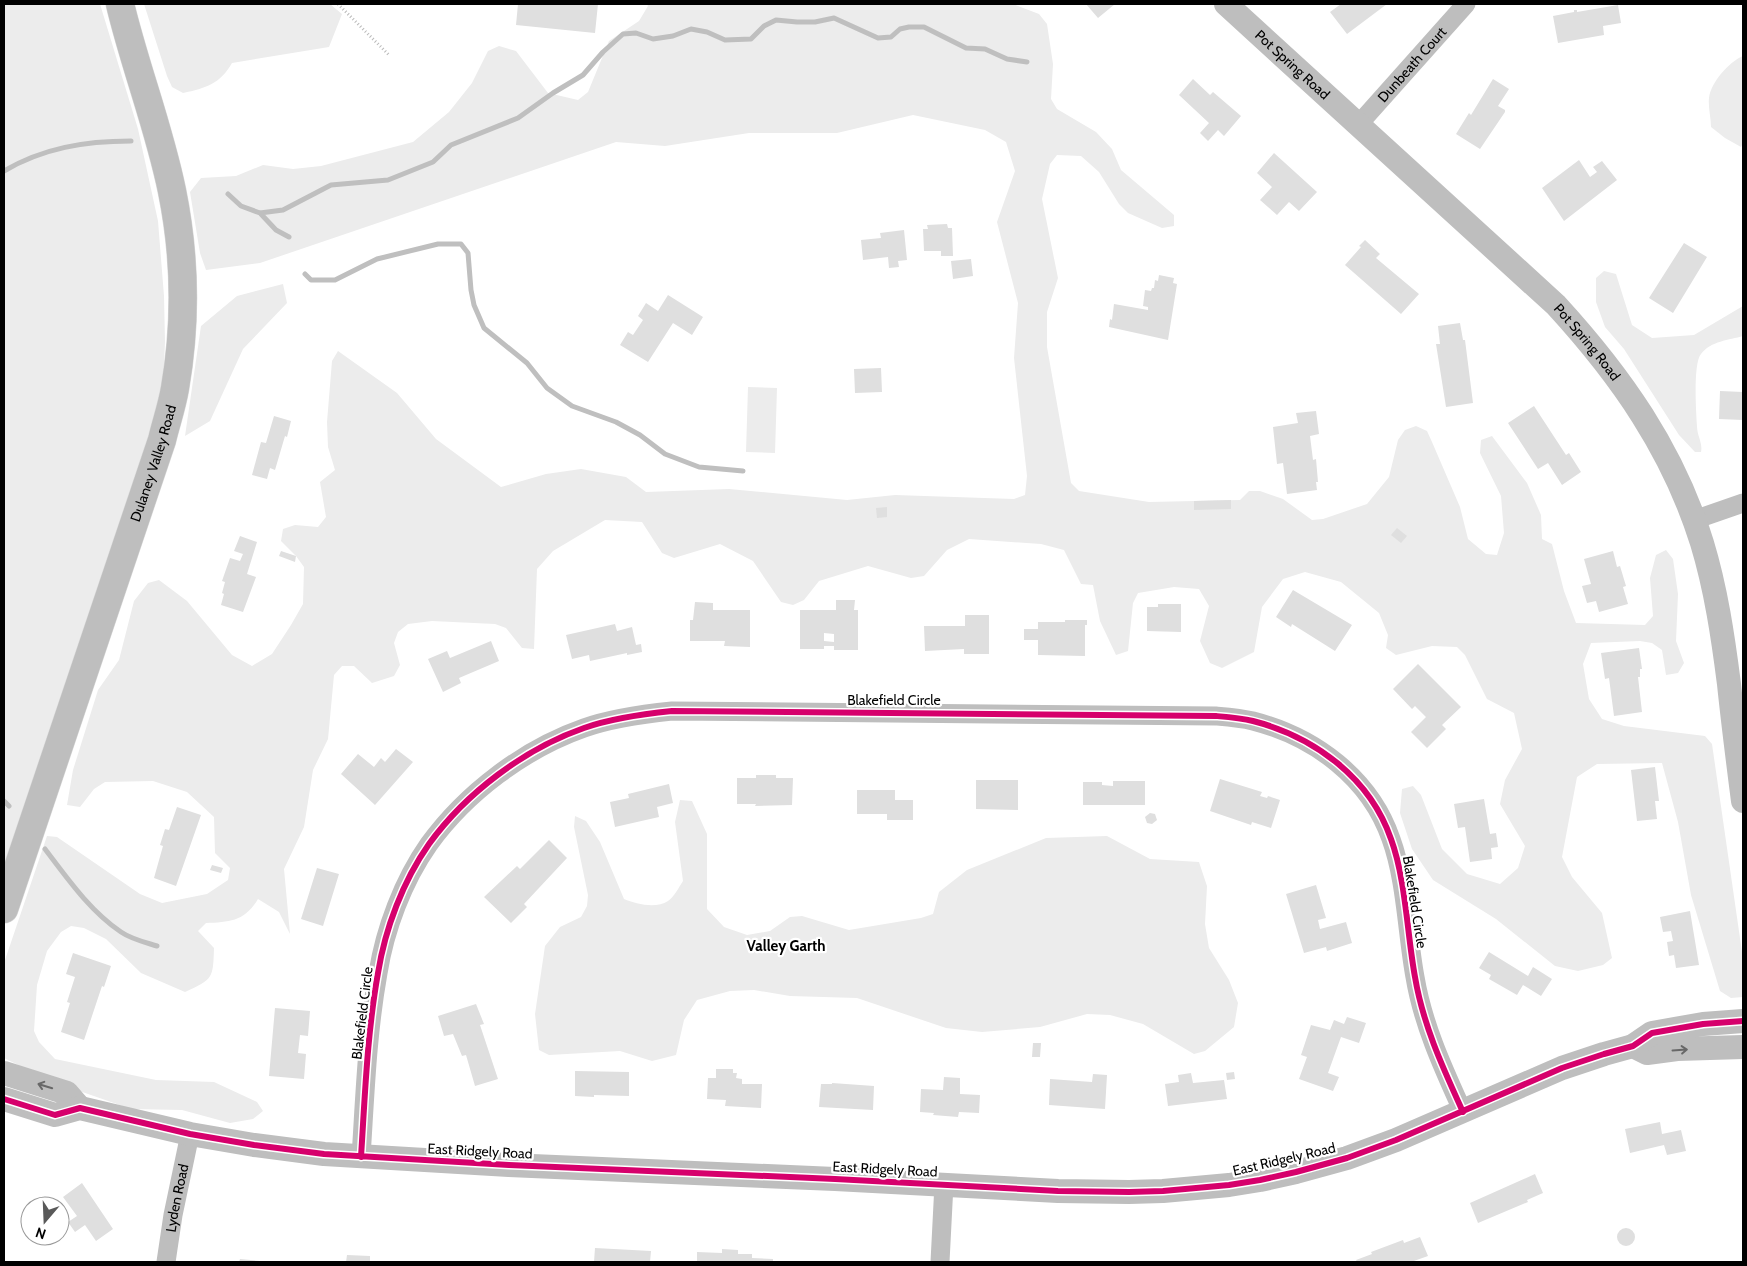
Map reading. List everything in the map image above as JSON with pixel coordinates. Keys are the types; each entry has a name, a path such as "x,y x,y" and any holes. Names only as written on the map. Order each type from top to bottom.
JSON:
{"main road":[{"name":"Dulaney Valley Road","path":"4,910 162,440 175,389 181,341 182,286 172,192 157,132 120,4"}],"street":[{"name":"Pot Spring Road","path":"1226,4 1522,272 1580,330 1620,380 1650,427 1669,464 1694,520 1709,570 1719,616 1743,801"},
{"name":"Dunbeath Court","path":"1358,125 1466,4"},
{"path":"1694,520 1743,503"},
{"name":"Blakefield Circle","path":"361,1157 372,1013 378,972 390,927 406,884 429,844 461,807 499,774 540,748 584,728 632,716 672,711 1216,716 1254,721 1288,732 1314,745 1346,769 1366,791 1391,839 1399,868 1415,978 1421,1004 1432,1045 1463,1112"},
{"name":"East Ridgely Road","path":"4,1099 55,1115 80,1108 190,1134 289,1150 361,1157 1058,1190 1162,1191 1229,1185 1296,1172 1347,1158 1463,1112 1562,1068 1633,1046 1652,1033 1703,1024 1743,1021"},
{"path":"1633,1046 1648,1053 1743,1047"},
{"name":"East Ridgely Road","path":"4,1073 67,1093 80,1108"},
{"name":"Lyden Road","path":"166,1262 173,1215 190,1134"},
{"path":"940,1262 944,1184"}],"path":[{"path":"338,4 389,55"}],"shaded area":[{"path":"4,4 100,4 138,129 158,221 164,296 165,342 163,387 151,437 4,873"},
{"path":"144,4 330,4 342,14 329,47 232,63 223,76 212,84 183,93 172,87 167,76"},
{"path":"647,4 1013,4 1039,14 1047,24 1053,64 1051,99 1057,109 1096,132 1112,149 1121,170 1174,215 1174,226 1162,228 1128,213 1119,204 1099,172 1081,156 1057,155 1050,164 1042,199 1058,278 1047,312 1047,347 1071,483 1079,491 1149,502 1240,500 1249,491 1260,491 1283,499 1312,520 1323,519 1367,504 1389,477 1398,440 1405,430 1416,426 1427,431 1460,507 1468,539 1486,554 1497,555 1504,533 1501,496 1480,453 1481,440 1492,436 1527,483 1541,515 1542,539 1552,544 1564,591 1576,623 1645,625 1653,616 1650,578 1656,555 1666,550 1673,559 1678,594 1676,641 1684,663 1678,673 1666,675 1662,650 1652,643 1640,641 1591,643 1583,664 1589,699 1602,719 1624,726 1705,736 1712,744 1743,959 1743,997 1731,998 1720,991 1691,895 1678,822 1662,763 1597,764 1577,777 1562,857 1572,877 1602,913 1612,958 1603,965 1578,971 1555,966 1496,919 1433,880 1412,849 1400,813 1402,789 1413,786 1421,795 1442,849 1467,874 1500,884 1518,868 1525,846 1500,804 1505,780 1522,749 1514,713 1487,699 1465,655 1457,647 1432,646 1396,655 1386,648 1388,635 1379,613 1341,582 1305,572 1283,579 1262,607 1254,652 1222,668 1210,663 1200,641 1209,606 1199,589 1174,587 1138,593 1133,603 1128,651 1116,655 1100,621 1093,585 1081,584 1064,550 1041,544 969,539 947,550 924,576 911,578 868,566 819,581 804,600 793,605 781,602 753,561 720,544 674,558 662,553 642,522 605,520 553,551 537,569 534,649 522,648 506,628 495,624 432,621 408,624 398,632 394,643 400,665 394,676 372,683 354,666 342,666 334,675 328,739 313,770 304,827 284,869 290,934 279,912 258,899 248,912 236,919 206,923 198,931 214,948 212,972 206,981 185,992 141,973 106,939 84,928 71,926 61,932 47,951 37,985 34,1031 39,1042 55,1059 156,1080 214,1082 257,1102 263,1111 253,1119 230,1123 182,1110 131,1109 48,1080 4,1058 4,963 47,836 57,837 140,894 162,903 207,894 228,880 230,868 215,853 214,817 187,792 153,781 105,782 94,789 80,807 67,805 73,770 98,690 119,660 134,601 148,583 159,580 187,601 232,655 252,666 272,654 291,625 303,604 304,567 281,541 283,529 295,525 318,527 326,517 320,482 335,470 328,447 327,422 332,361 338,351 397,393 436,439 501,487 546,474 581,469 626,477 646,492 729,489 847,500 895,495 1014,499 1025,495 1027,476 1014,358 1018,303 997,222 1015,171 1006,142 985,130 913,115 837,133 749,133 665,146 616,142 260,263 206,270 200,253 190,192 201,178 236,176 263,165 293,169 321,166 413,142 449,112 472,83 488,51 499,46 516,51 548,93 578,100 588,92 609,41 639,21 648,6"},
{"path":"1743,56 1743,143 1741,147 1711,127 1709,98 1717,79 1732,63"},
{"path":"1604,271 1616,274 1632,325 1652,338 1694,335 1743,306 1743,336 1710,346 1698,359 1696,377 1697,430 1701,452 1695,452 1679,435 1624,349 1605,327 1596,302 1596,278"},
{"path":"283,284 287,303 243,349 210,421 185,436 201,326 237,296"},
{"path":"748,387 777,388 775,453 746,452"},
{"path":"680,800 692,801 707,834 707,909 724,927 747,935 770,931 790,917 802,916 849,930 921,918 933,914 939,892 967,870 1046,838 1107,836 1150,859 1199,862 1207,886 1205,924 1209,948 1229,980 1238,1003 1234,1027 1205,1051 1194,1054 1143,1024 1110,1015 1087,1014 1040,1027 982,1032 946,1028 857,998 790,996 754,990 730,991 697,1000 684,1020 676,1055 652,1061 620,1051 549,1055 539,1050 535,1014 545,946 560,927 581,917 587,906 588,895 574,827 575,816 586,821 600,842 624,899 640,904 658,905 668,901 683,881 675,822"}],"building":[{"path":"518,4 598,4 595,33 516,25"},
{"path":"1086,4 1115,4 1098,18"},
{"path":"1341,4 1387,4 1347,34 1330,12"},
{"path":"1618,5 1621,23 1603,26 1604,35 1558,43 1553,16 1574,12 1574,10 1577,10 1577,12"},
{"path":"1193,79 1210,95 1213,92 1241,116 1224,136 1218,130 1208,141 1200,133 1209,123 1179,95"},
{"path":"1493,79 1509,89 1498,106 1505,110 1505,112 1480,149 1456,134 1469,113 1471,115"},
{"path":"1274,153 1317,192 1299,211 1289,202 1277,215 1260,200 1272,187 1257,173"},
{"path":"1579,160 1590,177 1597,172 1593,167 1602,161 1617,180 1564,221 1542,188"},
{"path":"947,224 948,228 952,228 953,256 941,256 941,251 924,251 923,229 928,229 927,225"},
{"path":"904,230 907,260 898,261 899,267 889,268 888,257 863,260 861,240 881,238 880,233"},
{"path":"1365,240 1380,254 1376,258 1419,294 1401,314 1345,265"},
{"path":"1684,243 1707,257 1673,313 1649,298"},
{"path":"971,259 973,276 953,279 951,261"},
{"path":"1159,275 1174,278 1173,283 1177,284 1168,340 1109,327 1114,304 1148,310 1148,307 1143,306 1145,290 1151,291 1154,288 1155,280 1158,281"},
{"path":"668,295 703,317 692,335 673,323 648,362 620,345 628,332 633,335 643,320 638,316 646,303 658,311"},
{"path":"1460,323 1463,340 1465,340 1473,403 1446,407 1436,344 1440,344 1438,326"},
{"path":"881,368 882,392 855,393 854,369"},
{"path":"1720,391 1743,392 1743,420 1719,419"},
{"path":"1534,406 1566,455 1569,453 1581,472 1562,485 1548,463 1538,469 1508,423"},
{"path":"1316,411 1319,434 1310,436 1313,460 1316,459 1317,490 1287,494 1283,463 1277,464 1273,427 1298,423 1296,413"},
{"path":"274,416 291,421 275,470 270,468 267,479 252,475 261,442 266,443"},
{"path":"1231,500 1231,509 1194,510 1194,501"},
{"path":"887,507 887,517 877,518 876,508"},
{"path":"1397,528 1407,536 1401,543 1391,535"},
{"path":"240,536 257,542 247,574 256,577 243,612 221,605 225,582 222,581 230,558 240,561 243,554 234,551"},
{"path":"281,551 296,556 295,562 279,556"},
{"path":"1613,551 1617,567 1620,566 1626,586 1623,587 1628,604 1599,612 1596,601 1587,603 1582,586 1591,584 1584,559"},
{"path":"1293,590 1352,625 1335,651 1292,624 1291,627 1276,617"},
{"path":"836,600 855,600 854,610 858,610 858,650 834,650 834,646 824,646 824,649 800,649 800,610 836,610","holes":["824,633 834,634 834,642 824,641"]},
{"path":"695,602 713,603 713,610 750,610 750,647 724,646 725,641 690,641 690,620 693,620"},
{"path":"1158,604 1181,604 1181,632 1147,631 1147,607 1158,607"},
{"path":"965,615 989,615 989,654 964,654 964,649 925,651 924,626 965,626"},
{"path":"1065,620 1087,620 1087,625 1085,625 1085,656 1038,655 1038,640 1024,640 1024,629 1038,629 1038,622 1065,622"},
{"path":"615,624 617,631 632,627 636,645 641,644 642,652 627,655 627,653 590,661 589,655 572,659 566,635"},
{"path":"491,641 499,661 459,678 461,683 443,692 428,659 447,651 450,658"},
{"path":"1639,648 1642,669 1640,669 1640,677 1638,677 1642,712 1614,716 1609,678 1605,679 1601,653"},
{"path":"1418,664 1461,707 1442,725 1446,729 1427,748 1411,732 1426,717 1415,706 1412,709 1393,689"},
{"path":"396,749 413,762 375,805 341,774 358,754 374,767 381,758 385,762"},
{"path":"1655,767 1659,801 1655,801 1657,819 1637,821 1631,770"},
{"path":"756,775 776,775 776,778 793,778 792,805 755,806 756,804 737,804 737,778 756,778"},
{"path":"1220,779 1262,792 1260,796 1267,798 1268,796 1280,800 1271,828 1252,822 1251,825 1210,811"},
{"path":"976,780 1018,780 1018,810 976,809"},
{"path":"1113,781 1145,781 1145,805 1083,805 1083,782 1102,782 1102,785 1113,786"},
{"path":"669,784 673,803 657,807 659,817 615,827 610,802 629,798 628,794"},
{"path":"857,790 895,790 895,800 913,800 913,820 887,820 887,814 857,814"},
{"path":"1484,799 1490,834 1496,833 1498,847 1491,848 1492,859 1470,862 1465,827 1458,828 1454,804"},
{"path":"177,807 201,815 176,886 154,878 163,846 160,845 165,829 169,830"},
{"path":"1150,813 1155,814 1157,820 1152,824 1147,823 1145,817"},
{"path":"549,840 567,858 524,904 527,907 511,923 484,897 517,866 520,869"},
{"path":"212,865 223,868 221,873 210,870"},
{"path":"317,868 339,874 323,926 301,919"},
{"path":"1316,885 1326,918 1318,920 1320,929 1346,922 1352,943 1327,951 1326,947 1304,953 1286,894"},
{"path":"1690,911 1699,965 1676,968 1674,955 1669,956 1667,942 1673,941 1671,931 1663,932 1660,917"},
{"path":"1489,952 1528,976 1533,967 1552,979 1541,996 1523,985 1517,995 1489,979 1491,975 1479,968"},
{"path":"73,953 111,966 104,987 102,986 84,1040 61,1032 70,1003 67,1002 75,977 66,974"},
{"path":"476,1004 484,1024 480,1025 498,1079 475,1086 466,1055 462,1056 453,1034 444,1036 438,1016"},
{"path":"275,1008 310,1011 308,1036 300,1035 298,1053 306,1054 304,1079 269,1076"},
{"path":"1347,1017 1366,1023 1359,1043 1341,1037 1328,1073 1339,1077 1333,1091 1299,1079 1307,1057 1301,1055 1311,1025 1330,1030 1334,1020 1344,1024"},
{"path":"1033,1043 1041,1043 1040,1057 1032,1057"},
{"path":"716,1069 733,1069 733,1073 737,1073 736,1078 742,1079 742,1084 762,1084 761,1108 725,1106 726,1100 707,1099 708,1078 716,1078"},
{"path":"575,1071 629,1072 629,1096 575,1096"},
{"path":"1234,1072 1235,1079 1227,1080 1226,1073"},
{"path":"1191,1073 1193,1083 1224,1080 1227,1099 1168,1106 1165,1084 1179,1082 1178,1075"},
{"path":"1093,1074 1107,1075 1105,1109 1049,1105 1050,1079 1092,1082"},
{"path":"944,1077 960,1078 960,1094 980,1095 979,1113 959,1112 958,1117 920,1112 921,1089 943,1090"},
{"path":"821,1084 874,1086 873,1110 819,1107"},
{"path":"1660,1122 1662,1134 1681,1130 1686,1151 1667,1155 1664,1145 1630,1153 1625,1129"},
{"path":"1535,1174 1543,1193 1527,1200 1528,1202 1478,1223 1470,1203"},
{"path":"82,1183 113,1229 96,1241 85,1225 75,1232 70,1225 70,1221 77,1216 70,1206 70,1196 64,1196"},
{"path":"1626,1228 1632,1231 1635,1237 1632,1243 1626,1246 1620,1243 1617,1237 1620,1231"},
{"path":"1420,1237 1428,1256 1411,1262 1357,1262 1356,1260 1403,1240 1404,1243"},
{"path":"595,1248 651,1251 650,1262 594,1262"},
{"path":"722,1249 738,1250 738,1254 752,1254 752,1258 773,1259 773,1262 697,1262 697,1252 722,1253"},
{"path":"347,1255 370,1256 370,1262 346,1262"},
{"path":"240,1259 260,1261 260,1262 239,1262"}],"waterway":[{"path":"228,194 241,206 260,213 283,210 331,185 388,180 433,162 451,145 518,118 553,93 583,75 603,52 623,34 636,33 653,39 673,36 691,29 707,32 725,40 751,39 764,26 776,20 815,22 834,18 878,38 891,37 900,29 924,27 966,48 985,49 1007,59 1027,62"},
{"path":"4,171 49,151 65,147 97,142 131,141"},
{"path":"260,213 276,230 289,237"},
{"path":"305,274 311,280 335,280 377,259 438,244 461,244 468,253 474,305 484,328 527,363 547,388 572,406 616,422 640,435 665,454 699,467 743,471"},
{"path":"4,801 9,806"},
{"path":"45,849 80,894 110,924 129,937 157,946"}],"cycle path":[{"path":"361,1157 369,1042 381,956 390,923 403,889 429,844 460,807 478,790 518,760 584,728 628,717 672,711 1216,716 1253,721 1276,728 1298,738 1318,749 1337,763 1354,779 1382,817 1391,839 1400,872 1412,960 1423,1012 1441,1063 1463,1112"},
{"path":"4,1099 55,1115 80,1108 190,1134 324,1154 509,1165 1058,1191 1163,1191 1260,1180 1347,1158 1396,1140 1562,1068 1633,1046 1652,1033 1703,1024 1743,1021"}],"district":[{"name":"Valley Garth","path":"786,946"}]}
